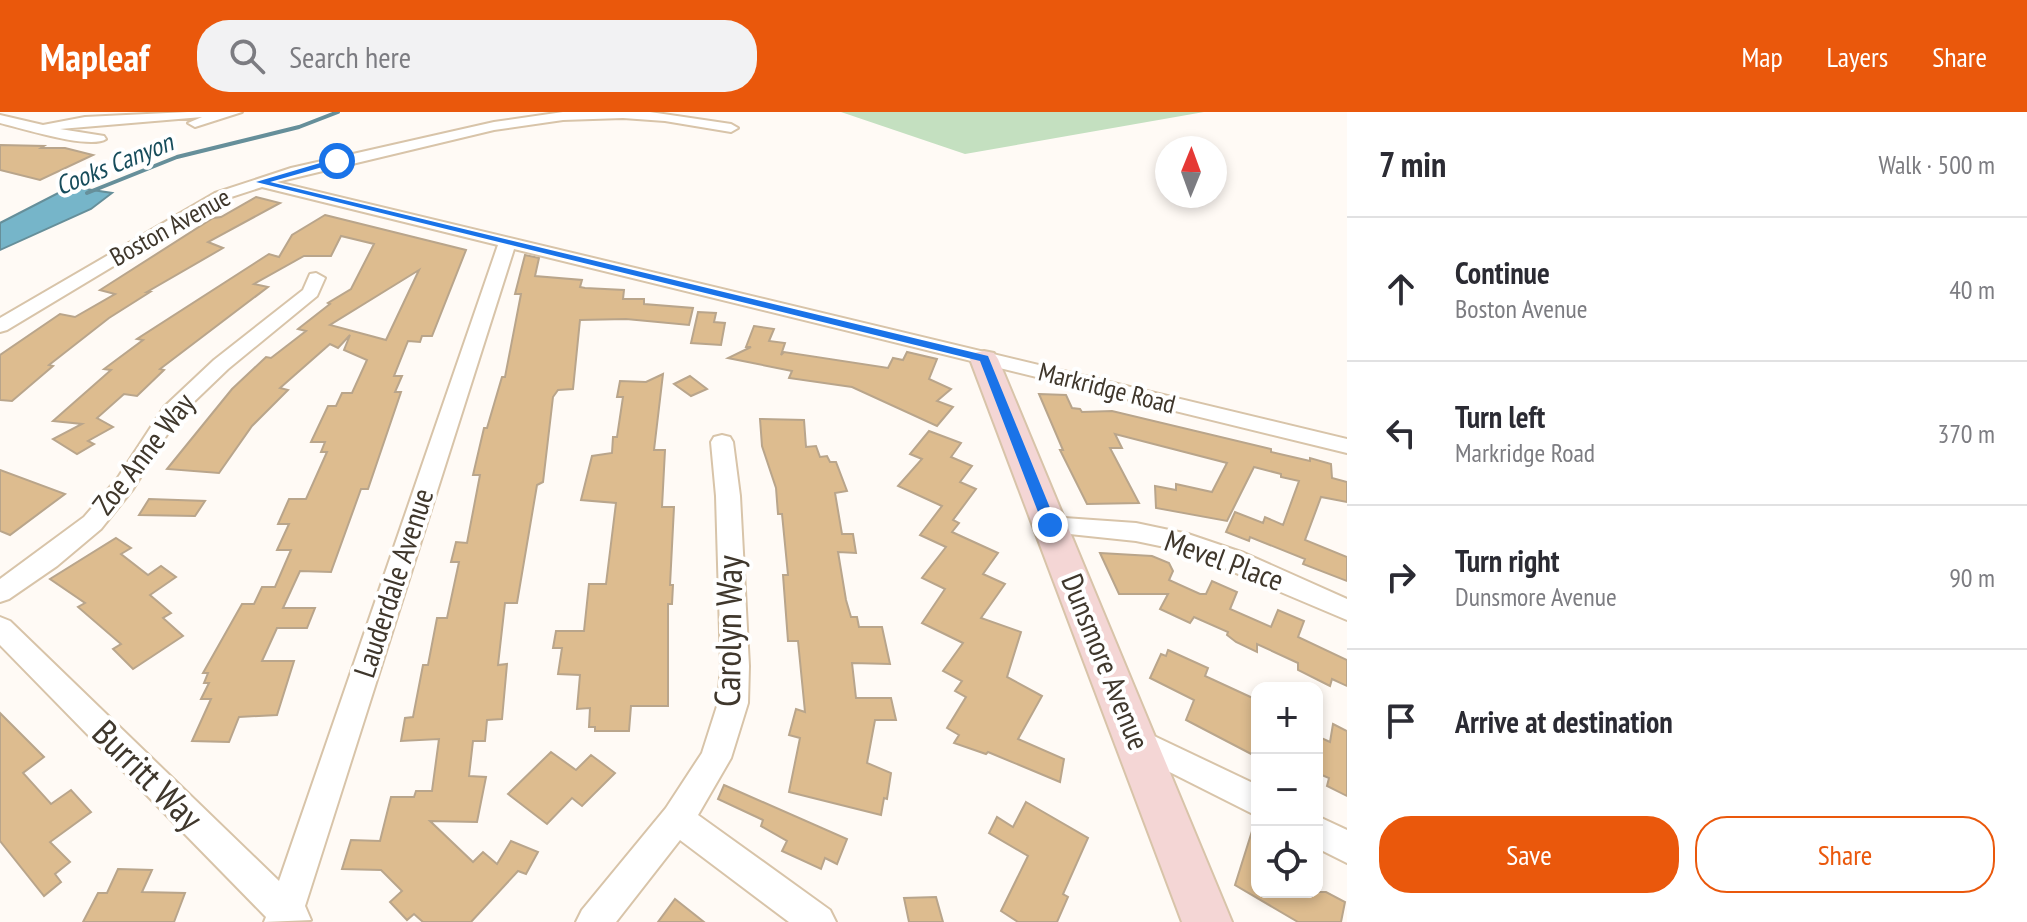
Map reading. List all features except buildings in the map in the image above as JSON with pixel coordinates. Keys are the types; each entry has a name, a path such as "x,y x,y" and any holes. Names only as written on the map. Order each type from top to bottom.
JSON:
{"street":[{"path":"45,129 91,118 180,118 208,112"},
{"path":"127,119 153,126 172,126 236,112"},
{"name":"Boston Avenue","path":"0,326 220,196 337,161 514,117 623,114 665,117 731,128"},
{"path":"0,119 99,139"},
{"name":"Markridge Road","path":"260,182 1347,446"},
{"name":"Lauderdale Avenue","path":"288,918 507,244"},
{"name":"Zoe Anne Way","path":"0,592 63,548 109,504 170,414 211,374 311,292 316,278"},
{"name":"Dunsmore Avenue","path":"984,359 1207,922"},
{"name":"Carolyn Way","path":"594,922 677,819 716,758 733,703 735,666 728,496 722,442"},
{"name":"Mevel Place","path":"1050,525 1109,528 1166,537 1199,547 1347,610"},
{"name":"Burritt Way","path":"0,628 288,918"},
{"path":"1135,740 1251,798"},
{"path":"677,819 818,922"},
{"path":"1323,834 1347,847"}],"green space":[{"path":"841,112 1204,112 965,154"}],"water":[{"path":"79,188 112,193 91,209 0,250 0,223 64,190"}],"waterway":[{"name":"Cooks Canyon","path":"87,193 177,157 299,127 338,112"}],"route":[{"path":"337,161 260,182 984,359 1050,525"}]}
